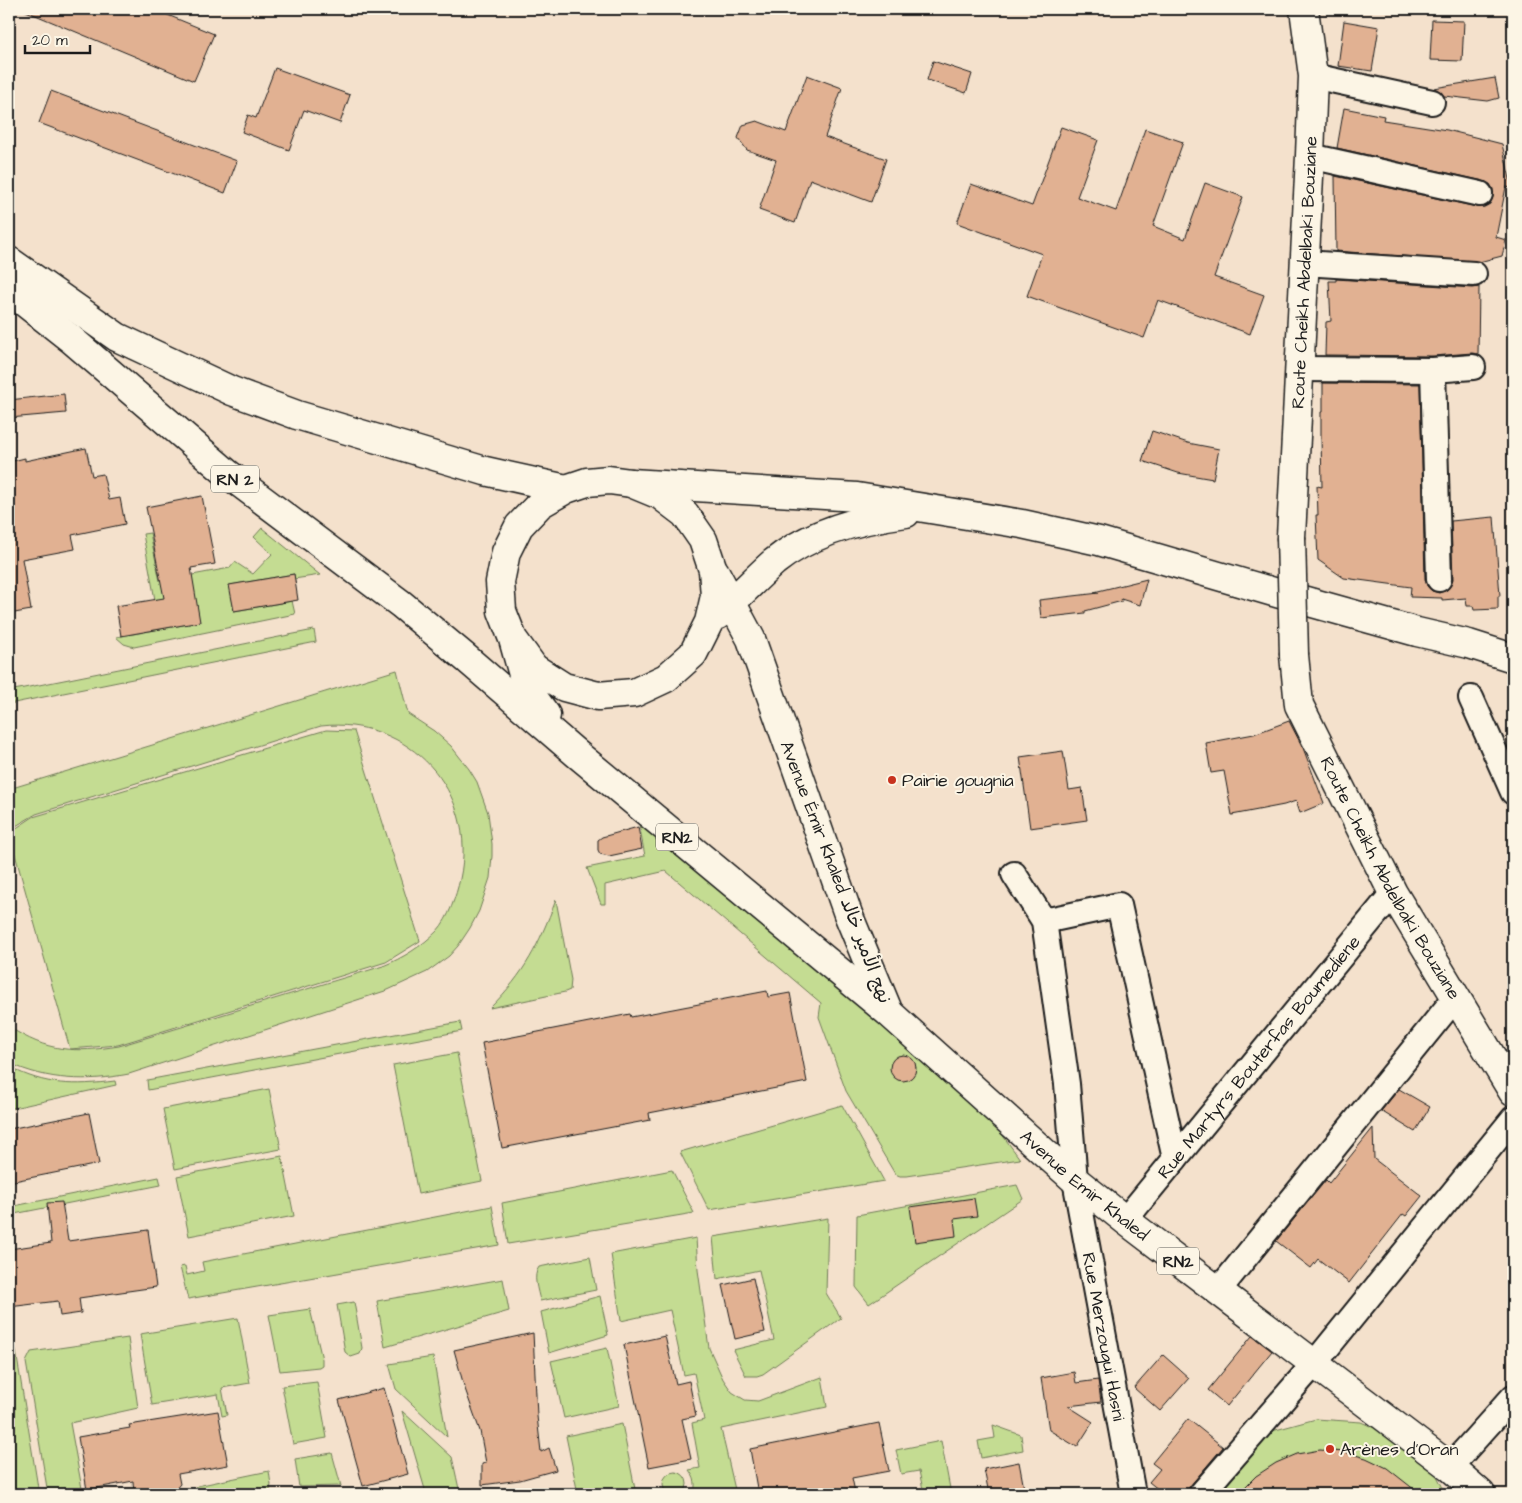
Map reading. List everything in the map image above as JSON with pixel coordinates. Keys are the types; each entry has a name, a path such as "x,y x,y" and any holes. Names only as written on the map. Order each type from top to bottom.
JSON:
{"main road":[{"name":"Route Cheikh Abdelbaki Bouziane","path":"1304,9 1313,76 1291,537 1294,655 1299,705 1393,893 1513,1092"},
{"path":"9,260 116,337 232,391 297,415 485,471 566,489"},
{"name":"RN 2","path":"9,290 70,339 221,469 402,604 467,659"},
{"path":"631,483 660,494 685,514 703,540 713,570 715,596 709,622 692,654 666,678 634,693 598,696 564,687 534,668 513,640 502,611 500,582 506,552 519,526 540,504 566,489 587,482 609,480 857,497 1022,524 1099,541 1277,593 1417,632 1469,644 1513,658"},
{"path":"709,622 776,561 812,539 862,520 937,510"},
{"path":"751,639 754,608 758,591 776,561"},
{"name":"Avenue Émir Khaled نهج الأمير خالد","path":"713,570 751,639 848,914 888,1012"},
{"name":"RN2","path":"513,640 527,689 576,754"},
{"name":"RN2","path":"467,659 527,689 598,696"},
{"name":"Avenue Émir Khaled نهج الأمير خالد","path":"467,659 576,754 888,1012"},
{"name":"Avenue Emir Khaled","path":"888,1012 1075,1180 1450,1467 1481,1494"}],"street":[{"path":"1313,76 1432,102"},
{"path":"1310,156 1480,194"},
{"path":"1304,263 1474,274"},
{"path":"1299,369 1433,370 1473,368"},
{"path":"1433,370 1438,579"},
{"path":"1471,698 1513,792"},
{"path":"1014,874 1044,921 1119,904 1175,1159"},
{"name":"Rue Martyrs Bouterfas Boumediene","path":"1126,1220 1393,893"},
{"name":"Rue Merzougui Hasni","path":"1044,921 1067,1084 1075,1180 1133,1494"},
{"path":"1218,1291 1456,998"},
{"path":"1201,1494 1314,1364 1513,1119"},
{"path":"1450,1467 1513,1397"}],"green space":[{"path":"262,528 320,575 294,579 294,574 230,585 234,611 292,601 295,614 134,647 124,644 116,637 200,622 155,600 143,534 150,533 160,581 230,568 235,562 253,574 272,554 254,537"},
{"path":"314,630 316,642 9,704 9,691"},
{"path":"397,670 408,714 434,731 451,746 477,782 488,813 492,844 490,878 479,911 458,946 449,956 427,972 388,990 129,1074 83,1079 68,1078 38,1073 9,1063 9,1027 36,1042 49,1046 89,1050 119,1046 383,966 412,951 437,931 452,906 460,879 463,847 459,817 448,790 431,766 409,747 383,733 353,726 321,726 36,814 9,830 9,789"},
{"path":"326,730 354,731 420,941 386,962 118,1045 70,1049 9,833 33,817"},
{"path":"639,824 982,1107 1020,1159 907,1176 895,1174 846,1091 819,1017 821,1003 666,871 605,885 605,904 601,904 587,868 645,856"},
{"path":"556,900 571,980 570,990 490,1008 513,982 530,958"},
{"path":"460,1022 462,1031 148,1090 147,1080"},
{"path":"457,1053 482,1181 418,1194 393,1065"},
{"path":"9,1067 35,1078 48,1081 86,1084 115,1081 116,1085 9,1109"},
{"path":"269,1089 281,1149 175,1169 163,1109"},
{"path":"842,1105 884,1181 709,1210 680,1152"},
{"path":"282,1156 294,1216 189,1236 177,1176"},
{"path":"672,1170 694,1213 508,1244 502,1203"},
{"path":"159,1177 161,1185 9,1215 9,1207"},
{"path":"1017,1185 1023,1199 869,1304 856,1287 857,1215"},
{"path":"492,1206 499,1245 188,1299 180,1267 185,1266 187,1275 204,1271 202,1262"},
{"path":"828,1218 826,1293 841,1318 763,1374 746,1376 733,1350 774,1340 759,1270 717,1279 713,1237"},
{"path":"696,1238 698,1270 709,1348 723,1379 732,1392 745,1400 758,1401 822,1377 827,1407 721,1429 736,1494 693,1494 695,1482 689,1470 700,1468 692,1423 704,1420 694,1373 684,1375 670,1310 621,1321 611,1254"},
{"path":"590,1257 596,1290 540,1301 536,1279 539,1267"},
{"path":"503,1279 509,1311 385,1347 377,1301"},
{"path":"600,1296 608,1335 549,1353 541,1312"},
{"path":"354,1302 362,1348 360,1354 351,1357 345,1352 337,1305"},
{"path":"310,1309 322,1365 319,1367 280,1371 269,1315"},
{"path":"238,1318 250,1383 222,1388 227,1415 222,1416 218,1394 152,1405 140,1334"},
{"path":"128,1338 138,1408 70,1423 83,1494 48,1494 26,1362 31,1352"},
{"path":"15,1345 39,1494 9,1494 9,1346"},
{"path":"607,1348 619,1406 564,1418 551,1361"},
{"path":"433,1357 447,1437 396,1389 389,1364"},
{"path":"317,1382 327,1438 293,1444 282,1386"},
{"path":"402,1411 452,1457 459,1489 426,1493"},
{"name":"Arènes d'Oran","path":"1316,1419 1361,1422 1402,1440 1435,1472 1446,1494 1211,1494 1236,1458 1272,1431"},
{"path":"622,1424 636,1494 578,1494 566,1436"},
{"path":"993,1425 1021,1435 1023,1450 981,1458 978,1441 995,1438"},
{"path":"941,1441 951,1494 924,1494 919,1471 901,1474 896,1450"},
{"path":"332,1453 341,1486 299,1487 295,1459"},
{"path":"269,1471 271,1485 269,1494 191,1494 197,1486"},
{"path":"675,1472 683,1476 687,1484 683,1492 675,1496 667,1492 663,1484 667,1476"}],"building":[{"path":"21,9 153,9 214,34 194,81"},
{"path":"1432,20 1464,21 1462,61 1430,60"},
{"path":"1344,21 1379,27 1372,71 1338,66"},
{"path":"933,61 972,74 966,93 927,80"},
{"path":"275,68 350,95 340,123 304,110 289,150 242,132 248,115 256,118"},
{"path":"807,75 842,88 825,137 886,159 871,202 810,179 795,223 759,210 776,160 747,150 738,138 743,125 757,121 786,132"},
{"path":"1495,78 1499,98 1488,101 1444,96 1434,88"},
{"path":"51,91 237,161 225,193 39,123"},
{"path":"1344,108 1384,116 1383,120 1447,130 1502,144 1512,188 1506,187 1496,237 1506,240 1502,256 1479,262 1336,251 1335,176 1477,207 1484,207 1490,204 1493,197 1493,189 1490,184 1483,181 1337,148"},
{"path":"1061,127 1098,140 1077,197 1116,211 1145,129 1183,142 1153,226 1185,239 1205,183 1243,197 1214,277 1264,295 1250,334 1158,300 1144,338 1027,296 1042,254 957,223 971,184 1032,206"},
{"path":"1336,279 1479,287 1478,354 1433,356 1325,355 1326,322 1331,321 1329,281 1336,281"},
{"path":"1323,383 1420,384 1425,579 1427,586 1432,591 1439,593 1447,590 1451,585 1453,579 1451,521 1494,517 1500,596 1498,596 1498,609 1474,610 1473,606 1467,606 1466,598 1442,600 1442,598 1410,597 1411,587 1344,578 1318,560 1316,515 1318,515 1317,486 1322,487 1321,412 1323,412"},
{"path":"64,394 66,413 9,418 9,400"},
{"path":"1152,431 1188,443 1219,449 1213,479 1178,473 1142,461"},
{"path":"86,448 92,476 103,474 109,500 120,498 125,524 72,535 75,549 22,559 31,610 9,614 9,462 25,458 25,461"},
{"path":"202,496 215,564 191,568 200,622 121,636 116,606 164,598 146,507"},
{"path":"294,574 298,600 234,611 229,585"},
{"path":"1147,579 1140,605 1121,599 1122,601 1085,611 1085,613 1041,618 1039,600 1099,593 1094,592"},
{"path":"1289,721 1303,748 1324,803 1300,813 1296,801 1232,815 1224,771 1211,773 1206,743 1254,734"},
{"path":"1063,751 1069,790 1082,788 1087,820 1030,828 1020,757"},
{"path":"638,827 642,849 609,856 600,854 598,840 602,837"},
{"path":"767,991 768,997 790,993 807,1082 649,1113 650,1120 502,1148 482,1043 630,1014 631,1017"},
{"path":"903,1055 912,1059 916,1068 912,1077 903,1081 894,1077 890,1068 894,1059"},
{"path":"1399,1089 1430,1107 1415,1132 1381,1111"},
{"path":"89,1113 99,1164 9,1182 9,1129"},
{"path":"1373,1128 1374,1159 1422,1196 1406,1216 1403,1214 1349,1283 1318,1259 1311,1268 1276,1241 1326,1180 1329,1183"},
{"path":"974,1198 977,1216 954,1219 956,1236 915,1242 910,1207"},
{"path":"62,1202 68,1241 148,1230 156,1287 79,1298 81,1313 60,1316 58,1301 9,1307 9,1249 51,1243 47,1203"},
{"path":"753,1278 765,1332 735,1339 723,1285"},
{"path":"533,1333 537,1416 541,1452 549,1448 556,1470 520,1480 482,1485 482,1464 486,1463 480,1431 454,1350"},
{"path":"665,1336 676,1384 689,1381 696,1416 682,1419 691,1459 649,1467 624,1345"},
{"path":"1252,1336 1272,1351 1227,1406 1208,1390"},
{"path":"1163,1355 1189,1378 1160,1411 1134,1388"},
{"path":"1074,1372 1076,1383 1098,1380 1101,1402 1068,1406 1093,1422 1077,1447 1049,1430 1041,1378"},
{"path":"384,1388 408,1474 363,1486 339,1400"},
{"path":"218,1411 228,1465 178,1474 180,1484 173,1492 162,1494 134,1494 133,1481 87,1490 78,1437 130,1428 129,1425"},
{"path":"1188,1419 1223,1447 1191,1485 1188,1494 1164,1494 1149,1482 1160,1469 1152,1463"},
{"path":"879,1423 889,1471 852,1478 855,1492 843,1494 758,1494 750,1449"},
{"path":"1320,1450 1344,1452 1366,1458 1387,1468 1420,1494 1238,1494 1256,1476 1276,1463 1297,1454"},
{"path":"1019,1462 1025,1494 989,1494 984,1469"}],"place":[{"name":"Pairie gougnia","path":"892,780"},
{"name":"Arènes d'Oran","path":"1330,1449"}]}
